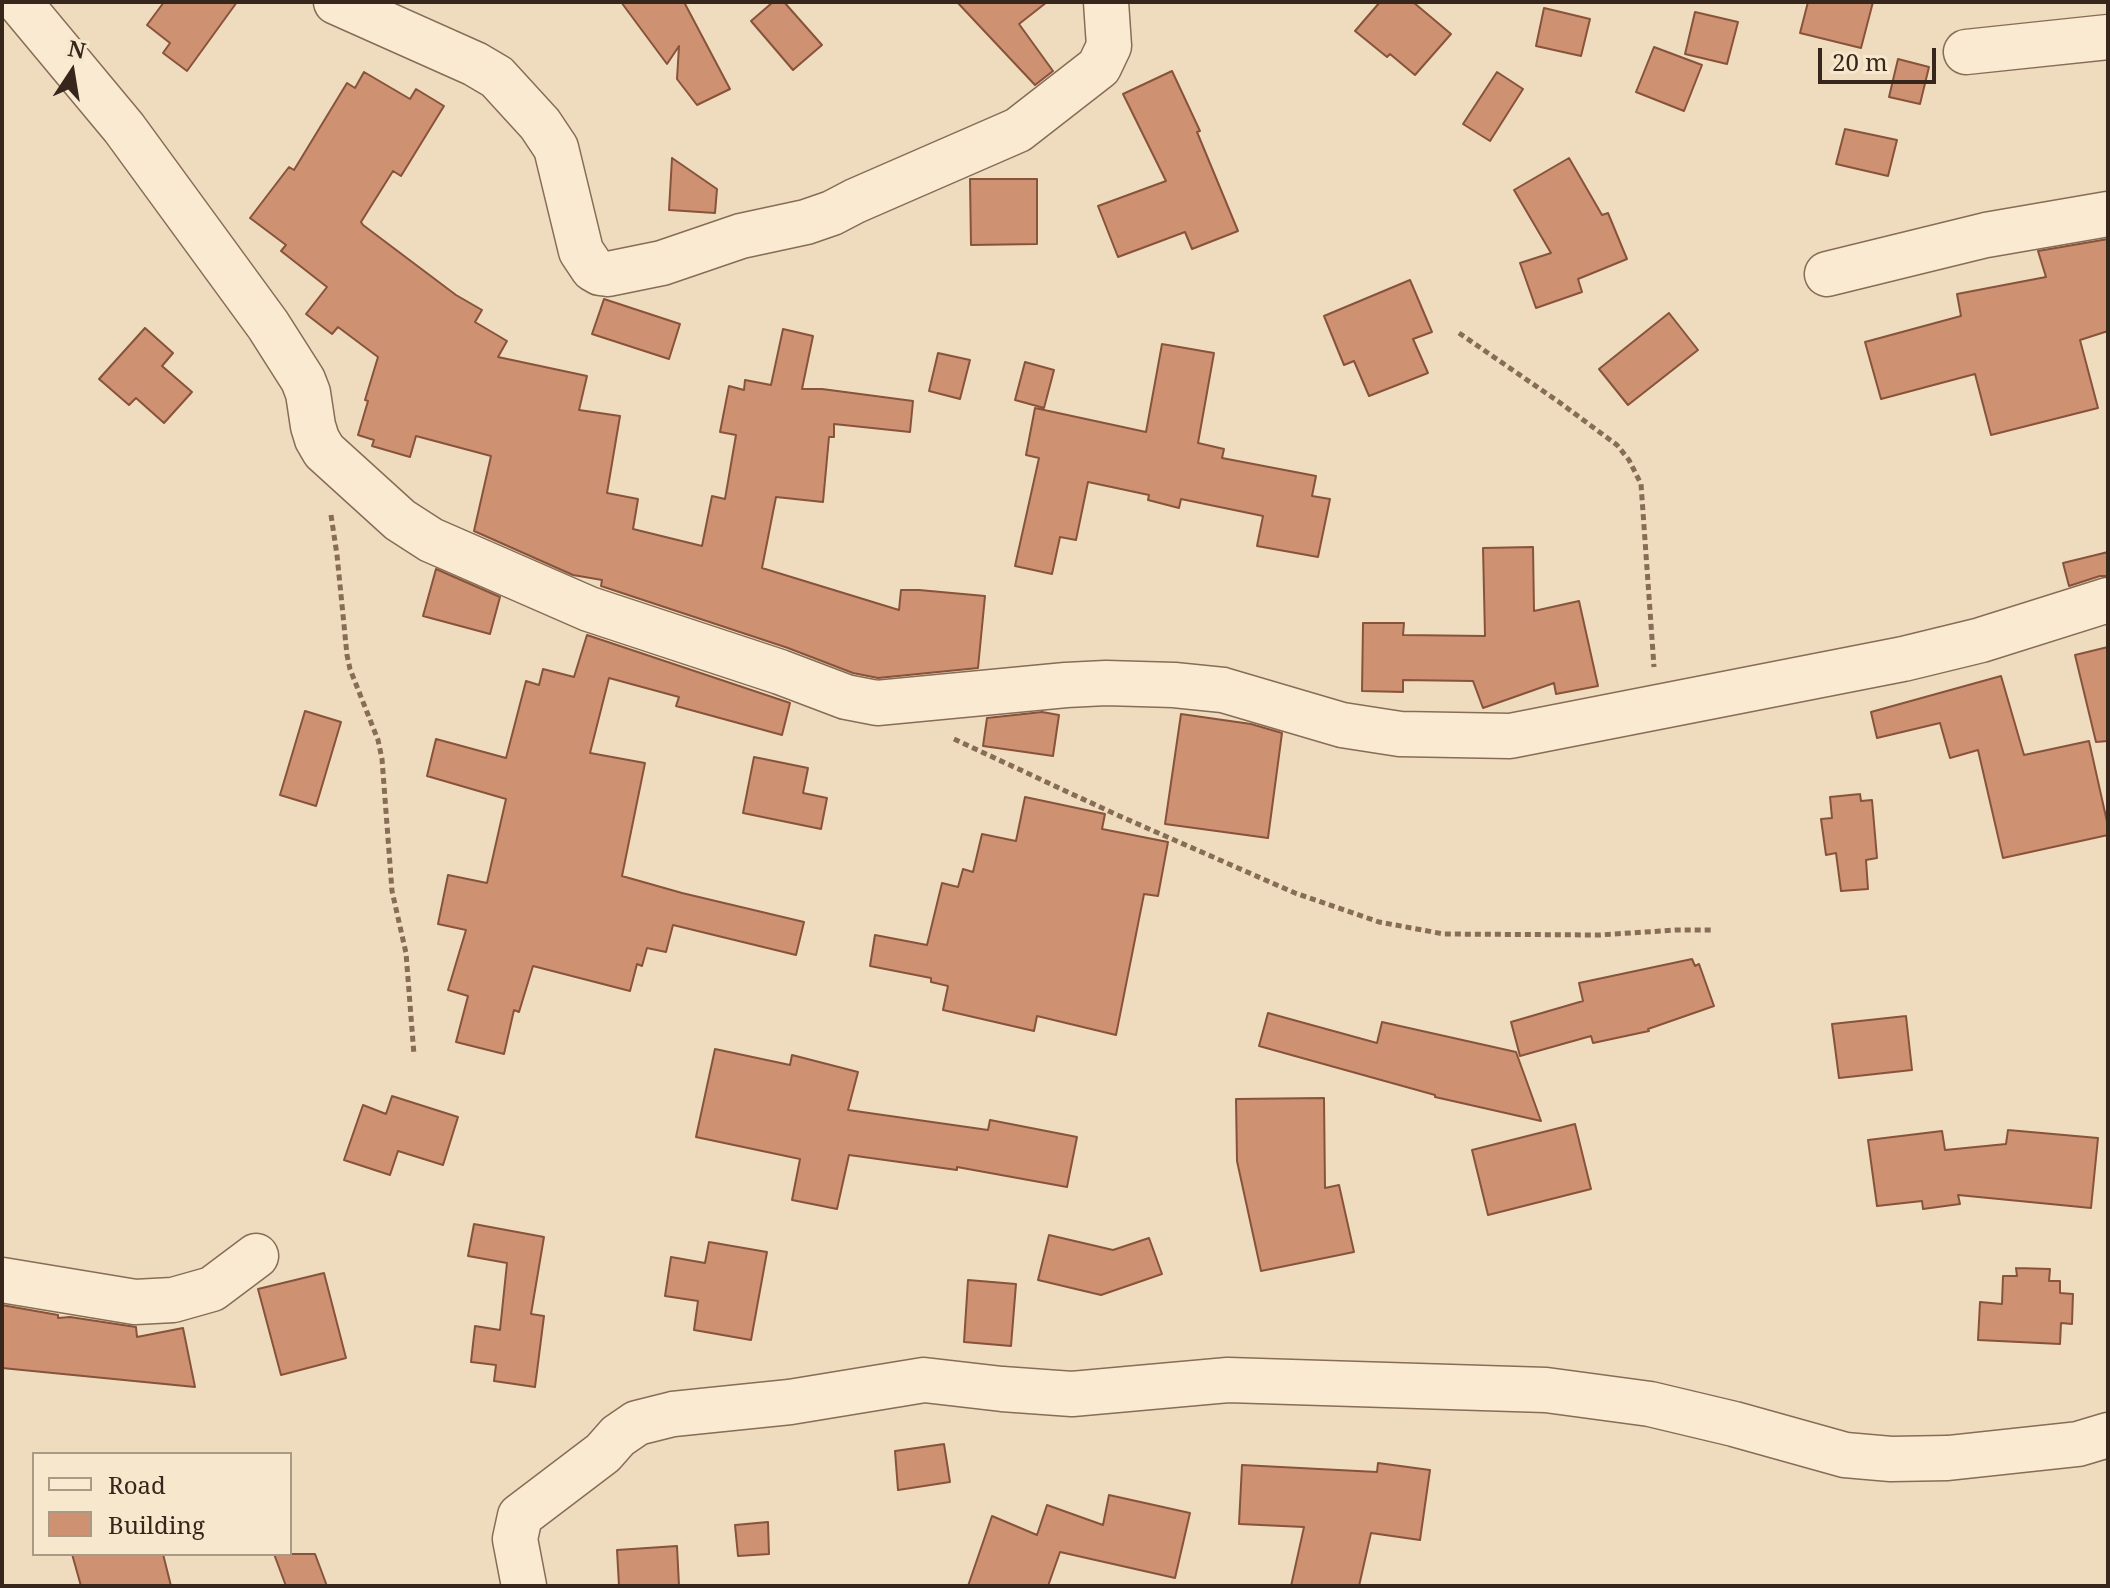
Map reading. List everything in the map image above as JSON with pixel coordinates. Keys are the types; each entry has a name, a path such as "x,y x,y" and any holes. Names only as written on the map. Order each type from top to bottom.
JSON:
{"street":[{"path":"19,2 124,128 268,325 303,380 313,426 324,451 400,520 431,540 589,609 846,697 869,703 1066,685 1174,685 1223,690 1342,725 1400,734 1510,736 1903,659 1981,640 2108,600"},
{"path":"336,2 475,64 497,77 540,124 556,148 581,251 593,269 608,274 662,263 741,236 832,213 1018,130 1099,67 1109,46 1106,2"},
{"path":"1966,52 2108,37"},
{"path":"1827,274 1986,235 2108,214"},
{"path":"2,1280 135,1302 173,1300 212,1289 256,1256"},
{"path":"524,1586 515,1539 520,1516 637,1423 673,1414 790,1402 924,1380 1072,1394 1228,1380 1546,1390 1650,1404 1845,1455 1891,1459 1948,1458 2006,1452 2078,1444 2108,1435"}],"path":[{"path":"1459,333 1617,445 1629,460 1641,484 1657,708"},
{"path":"330,512 347,655 382,759 392,891 406,953 414,1055"},
{"path":"947,736 1295,893 1379,922 1444,934 1599,935 1714,930"}],"building":[{"path":"164,2 237,2 187,71 163,53 170,43 147,25"},
{"path":"621,2 684,2 730,89 697,105 677,79 679,46 667,64"},
{"path":"773,2 784,2 822,45 793,70 751,21"},
{"path":"957,2 1047,2 1019,24 1053,71 1035,85"},
{"path":"1380,2 1413,2 1451,34 1415,75 1355,31"},
{"path":"1808,2 1873,2 1861,48 1800,33"},
{"path":"1544,8 1590,19 1581,56 1536,46"},
{"path":"1695,12 1738,22 1727,64 1685,54"},
{"path":"1654,47 1702,65 1684,111 1636,92"},
{"path":"1898,59 1929,67 1920,104 1889,97"},
{"path":"1172,71 1200,131 1197,132 1238,231 1192,249 1185,232 1118,257 1098,206 1166,181 1123,94"},
{"path":"364,72 410,99 416,89 444,106 401,176 393,171 361,222 456,295 482,310 475,322 507,341 498,357 587,376 579,410 620,416 607,493 638,499 633,529 702,546 712,496 725,499 736,435 720,432 729,386 744,390 745,380 771,385 783,329 813,336 802,389 913,401 910,432 834,424 834,437 829,437 823,502 776,497 762,568 899,610 901,590 985,596 978,668 878,678 853,673 788,648 601,586 602,580 573,575 474,531 491,456 416,436 410,457 372,446 374,440 358,435 378,357 338,327 332,334 306,314 327,287 281,251 286,245 250,218 289,167 294,170 347,83 355,88"},
{"path":"1497,72 1523,89 1490,141 1463,124"},
{"path":"1845,129 1897,140 1888,176 1836,164"},
{"path":"672,158 717,189 715,213 669,210"},
{"path":"1569,158 1602,215 1608,213 1627,259 1578,279 1582,292 1536,308 1520,263 1551,253 1514,190"},
{"path":"970,179 1037,179 1037,244 971,245"},
{"path":"2108,239 2108,331 2080,340 2098,408 1991,435 1975,374 1881,399 1865,342 1961,316 1957,294 2046,277 2038,251"},
{"path":"1410,280 1432,332 1413,339 1428,373 1369,396 1354,361 1344,365 1324,316"},
{"path":"604,299 680,324 669,359 592,334"},
{"path":"1669,313 1698,350 1628,405 1599,369"},
{"path":"145,328 173,353 162,366 192,392 164,423 136,398 129,405 99,379"},
{"path":"1162,344 1214,353 1198,443 1224,449 1222,458 1316,476 1312,496 1330,499 1318,557 1257,546 1263,516 1181,499 1179,508 1148,500 1149,495 1088,482 1076,540 1060,537 1052,574 1015,566 1039,458 1026,455 1035,408 1146,432"},
{"path":"938,353 970,360 960,399 929,391"},
{"path":"1025,362 1054,370 1044,408 1015,400"},
{"path":"1533,547 1534,611 1579,601 1598,686 1556,694 1554,683 1483,708 1473,681 1403,680 1403,692 1362,691 1363,623 1404,623 1403,635 1485,636 1483,548"},
{"path":"2108,552 2108,576 2069,586 2063,563"},
{"path":"436,569 500,597 490,634 423,616"},
{"path":"587,635 790,703 782,735 676,706 679,697 609,678 590,753 645,763 622,876 804,922 796,955 673,925 666,952 647,948 642,966 637,964 630,991 533,966 519,1012 514,1010 504,1054 456,1042 468,996 448,990 466,930 438,924 448,875 487,883 506,799 427,776 436,739 506,758 526,681 539,685 543,669 574,677"},
{"path":"2108,647 2108,741 2096,742 2075,655"},
{"path":"2001,676 2024,755 2089,741 2108,835 2003,858 1978,750 1950,758 1940,723 1877,738 1871,712"},
{"path":"305,711 341,722 316,806 280,795"},
{"path":"1042,712 1059,715 1053,756 983,746 987,718"},
{"path":"1181,714 1251,724 1282,733 1268,838 1165,824"},
{"path":"754,757 808,768 803,793 827,798 821,829 743,813"},
{"path":"1860,794 1861,801 1872,800 1877,858 1866,860 1868,889 1841,891 1836,853 1826,855 1821,819 1832,818 1830,797"},
{"path":"1025,797 1105,814 1102,829 1168,842 1158,896 1144,894 1116,1035 1037,1016 1034,1031 943,1010 948,986 931,982 931,978 870,966 875,935 927,945 942,883 958,887 963,869 973,872 982,834 1016,841"},
{"path":"1692,959 1695,966 1699,964 1714,1006 1649,1031 1593,1043 1591,1036 1520,1056 1511,1022 1583,1001 1579,983"},
{"path":"1268,1013 1377,1043 1382,1022 1516,1052 1541,1121 1435,1097 1259,1046"},
{"path":"1906,1016 1912,1070 1839,1078 1832,1024"},
{"path":"715,1049 790,1065 792,1055 858,1072 848,1110 988,1130 990,1120 1077,1137 1067,1187 957,1167 957,1170 849,1155 837,1209 792,1200 800,1159 696,1137"},
{"path":"392,1096 458,1117 443,1165 398,1151 390,1175 344,1160 363,1105 386,1114"},
{"path":"1324,1098 1325,1188 1339,1185 1354,1252 1261,1271 1237,1161 1236,1099"},
{"path":"1575,1124 1591,1189 1488,1215 1472,1150"},
{"path":"2008,1130 2098,1138 2091,1208 1958,1195 1960,1204 1923,1209 1922,1201 1877,1206 1868,1140 1942,1131 1945,1150 2006,1144"},
{"path":"474,1224 544,1237 531,1314 544,1316 535,1387 494,1381 496,1365 471,1362 475,1326 500,1330 507,1263 468,1256"},
{"path":"1049,1235 1113,1250 1149,1238 1162,1274 1101,1295 1038,1280"},
{"path":"709,1242 767,1252 751,1340 694,1330 698,1301 665,1296 671,1257 705,1263"},
{"path":"2016,1268 2050,1269 2049,1281 2060,1281 2060,1293 2073,1294 2072,1324 2061,1323 2060,1344 1978,1340 1980,1302 2002,1304 2003,1276 2017,1276"},
{"path":"324,1273 346,1358 281,1375 258,1289"},
{"path":"968,1280 1016,1284 1011,1346 964,1342"},
{"path":"2,1305 58,1315 58,1318 136,1327 137,1337 183,1328 195,1387 2,1368"},
{"path":"944,1444 950,1482 898,1490 895,1451"},
{"path":"1378,1463 1430,1470 1420,1540 1371,1533 1359,1586 1291,1586 1304,1527 1239,1524 1242,1465 1377,1472"},
{"path":"1109,1495 1190,1513 1175,1578 1060,1552 1048,1586 968,1586 992,1516 1037,1535 1047,1505 1103,1525"},
{"path":"768,1522 769,1554 738,1556 735,1525"},
{"path":"677,1546 679,1586 619,1586 617,1550"},
{"path":"315,1554 327,1586 286,1586 275,1556"},
{"path":"73,1556 164,1556 171,1586 81,1586"}]}
